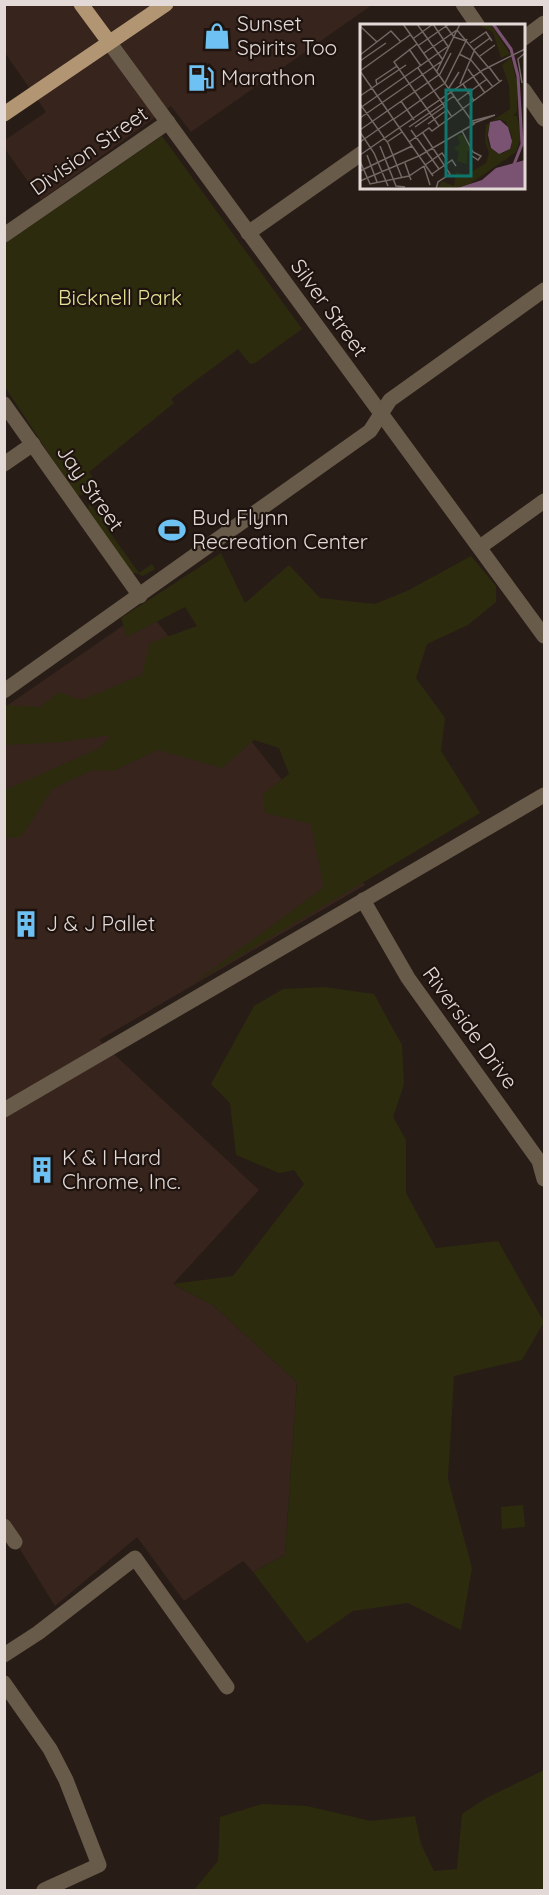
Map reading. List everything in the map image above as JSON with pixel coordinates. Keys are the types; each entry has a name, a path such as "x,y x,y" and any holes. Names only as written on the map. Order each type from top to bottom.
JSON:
{"main road":[{"name":"Silver Street","path":"81,4 109,42"},
{"path":"4,114 166,4"}],"street":[{"path":"463,4 477,24"},
{"path":"525,37 544,23"},
{"name":"Silver Street","path":"109,42 544,636"},
{"path":"525,91 544,119"},
{"name":"Division Street","path":"4,235 168,122"},
{"path":"248,233 360,154"},
{"path":"4,691 370,431 390,400 544,290"},
{"name":"Jay Street","path":"4,404 140,596"},
{"path":"4,464 33,444"},
{"path":"480,547 544,501"},
{"path":"4,1110 544,795"},
{"name":"Riverside Drive","path":"363,900 408,978 539,1161 544,1179"},
{"path":"4,1526 15,1542"},
{"path":"4,1655 38,1633 135,1558 227,1687"},
{"path":"4,1683 50,1749 66,1780 99,1865 44,1890"}],"shaded area":[{"path":"4,5 372,5 191,132 171,106 41,200 5,149 5,140 46,112 5,53"},
{"path":"147,609 365,885 99,1040 259,1190 173,1284 214,1306 297,1382 285,1555 253,1572 243,1561 184,1601 137,1537 55,1606 5,1525 5,707"}],"green space":[{"name":"Bicknell Park","path":"162,136 302,329 255,363 250,364 238,349 171,399 174,403 89,472 96,483 82,495 77,496 5,387 4,244"},
{"path":"89,503 96,512 106,507 113,521 106,527 139,573 152,564 155,569 143,576 135,573 132,575 88,511"},
{"path":"221,553 245,603 289,565 320,598 375,604 409,590 471,556 496,586 496,602 468,625 427,644 416,678 445,718 441,751 480,813 194,983 324,887 311,824 265,813 263,794 289,774 279,748 254,740 222,768 158,750 113,771 92,770 52,789 21,837 5,838 5,790 100,748 111,735 61,742 7,745 5,743 5,705 40,707 59,692 81,700 142,675 150,643 197,626 185,607 127,637 121,618"},
{"path":"324,987 374,994 402,1045 404,1084 393,1117 406,1140 406,1193 436,1248 498,1241 544,1322 522,1360 454,1376 448,1479 472,1568 461,1630 408,1603 353,1611 307,1643 253,1572 285,1555 297,1382 214,1306 173,1284 233,1276 304,1184 294,1170 279,1173 236,1155 230,1103 211,1084 254,1006 283,989"},
{"path":"523,1505 525,1527 502,1529 501,1507"},
{"path":"544,1770 544,1890 194,1890 218,1861 220,1817 262,1804 307,1806 371,1821 415,1816 421,1844 434,1871 457,1869 462,1814 486,1798"}],"place":[{"name":"Sunset Spirits Too","path":"217,36"},
{"name":"Marathon","path":"201,78"},
{"name":"Bud Flynn Recreation Center","path":"172,530"},
{"name":"J & J Pallet","path":"26,924"},
{"name":"K & I Hard Chrome, Inc.","path":"42,1170"}]}
